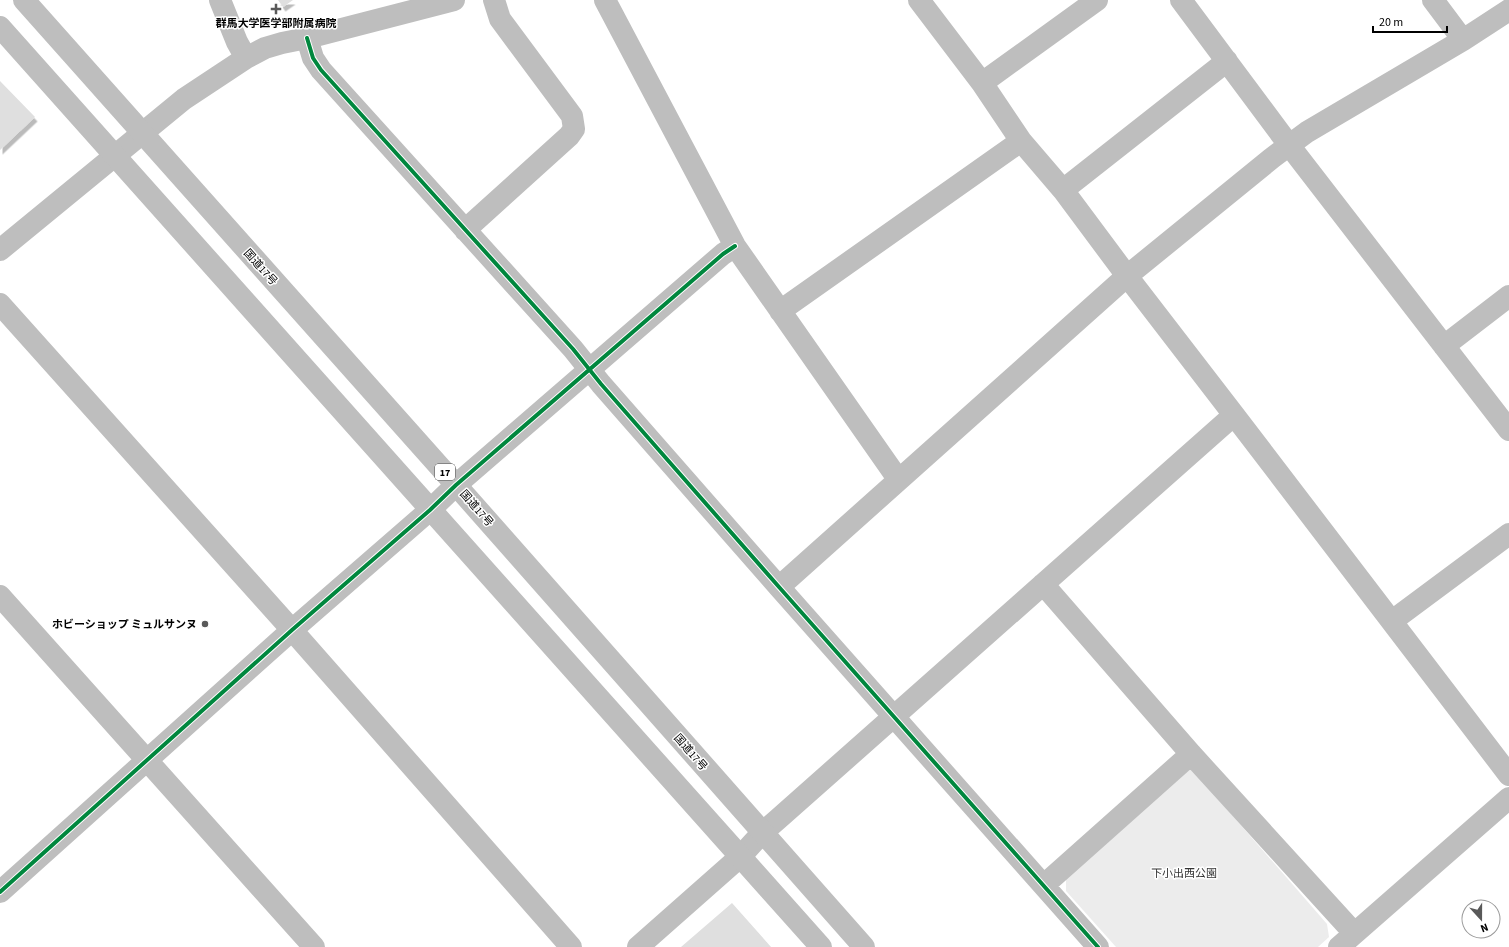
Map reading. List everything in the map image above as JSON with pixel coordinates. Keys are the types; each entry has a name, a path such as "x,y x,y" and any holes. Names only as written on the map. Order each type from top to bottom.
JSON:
{"main road":[{"name":"国道17号","path":"24,0 456,485 864,947"},
{"path":"220,0 237,42 246,58"},
{"path":"0,250 184,99 246,58 265,48 282,43 307,38 454,0"},
{"path":"465,230 574,129 572,116 500,19 494,0"},
{"path":"605,0 735,246 898,479"},
{"path":"919,0 982,83 1021,141 1063,190 1127,276 1509,775"},
{"path":"982,83 1097,0"},
{"path":"1181,0 1288,145 1509,430"},
{"path":"1432,0 1462,40"},
{"path":"779,587 898,479 1127,276 1288,145 1509,10"},
{"path":"0,27 116,155 430,510 821,947"},
{"path":"307,38 313,58 321,70 573,349 779,587 1098,947"},
{"path":"1063,190 1227,61"},
{"path":"780,311 1021,141"},
{"path":"0,892 292,630 430,510 456,485 723,254 735,246"},
{"path":"1444,346 1509,296"},
{"path":"0,304 292,630 571,947"},
{"path":"638,947 741,856 762,833 1234,415"},
{"path":"1392,621 1509,534"},
{"path":"1043,584 1191,754 1346,940 1509,798"},
{"path":"0,596 148,760 307,945"},
{"path":"1044,885 1191,754"}],"green space":[{"name":"下小出西公園","path":"1191,768 1327,924 1329,937 1318,947 1116,947 1066,891 1066,879"}],"building":[{"path":"278,0 293,0 283,7"},
{"path":"0,81 35,117 0,150"},
{"path":"732,903 771,947 681,947"}],"cycle path":[{"path":"307,38 313,58 321,70 573,349 601,384 779,587 1098,947"},
{"path":"0,892 292,630 430,510 456,485 723,254 735,246"}],"place":[{"name":"群馬大学医学部附属病院","path":"276,9"},
{"name":"ホビーショップ ミュルサンヌ","path":"205,624"}]}
